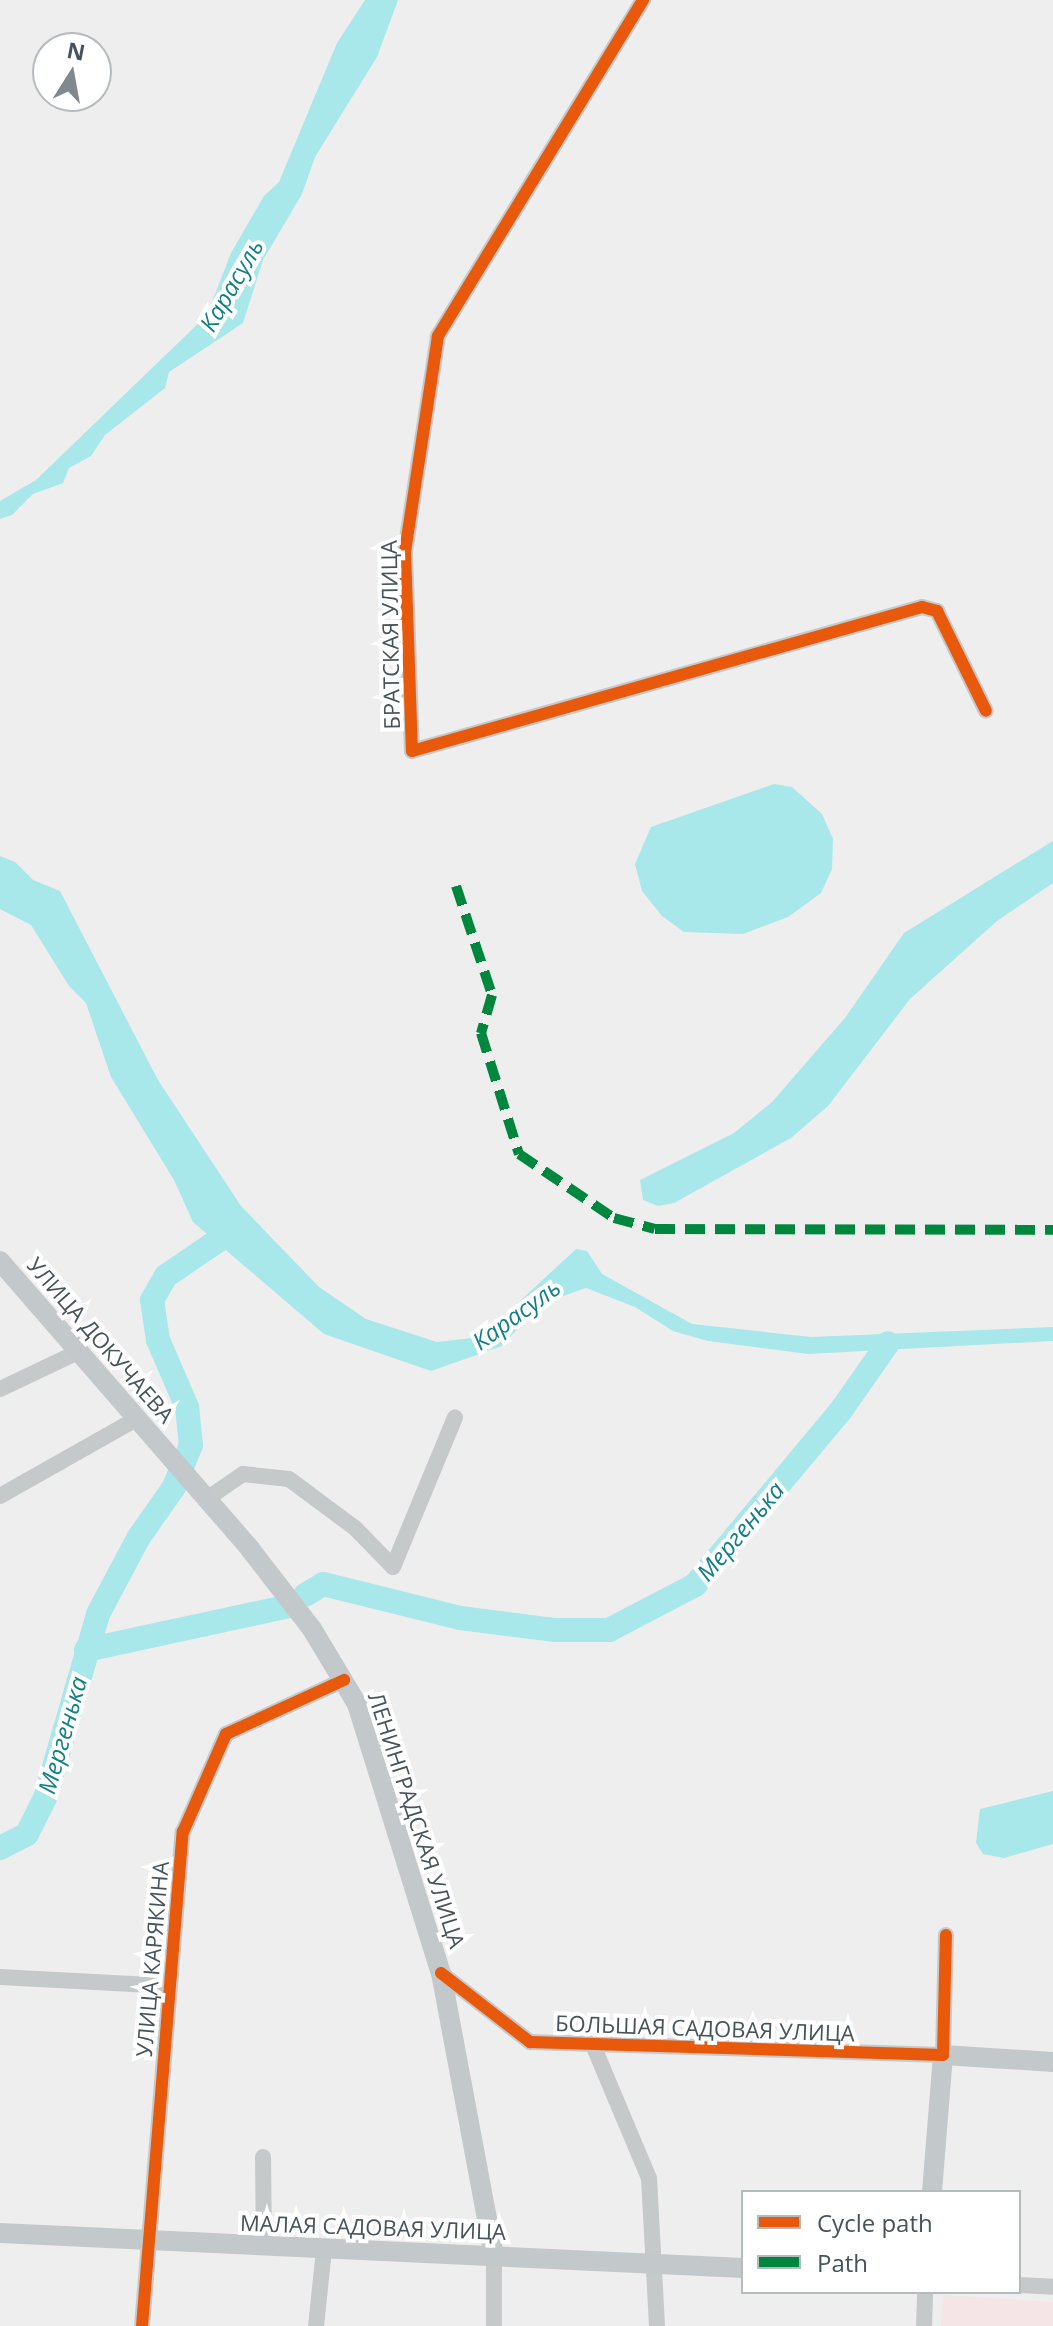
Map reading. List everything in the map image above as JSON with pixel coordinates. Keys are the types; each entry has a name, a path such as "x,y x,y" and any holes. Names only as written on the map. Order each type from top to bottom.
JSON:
{"main road":[{"name":"УЛИЦА ДОКУЧАЕВА","path":"0,1261 76,1353 188,1474"},
{"name":"ЛЕНИНГРАДСКАЯ УЛИЦА","path":"188,1474 312,1629 344,1680 364,1722 441,1973 494,2256"},
{"name":"БОЛЬШАЯ САДОВАЯ УЛИЦА","path":"943,2055 1053,2062"},
{"path":"932,2190 943,2055"},
{"name":"МАЛАЯ САДОВАЯ УЛИЦА","path":"0,2233 324,2250 654,2261 741,2268"}],"street":[{"name":"БРАТСКАЯ УЛИЦА","path":"643,0 438,336 405,552 412,751 922,607 937,611 986,711"},
{"path":"0,1389 76,1353"},
{"path":"208,1498 243,1474 289,1479 355,1528 393,1567 455,1417"},
{"path":"0,1496 136,1419"},
{"name":"УЛИЦА КАРЯКИНА","path":"142,2326 183,1832 226,1734 344,1680"},
{"path":"943,2055 946,1935"},
{"name":"БОЛЬШАЯ САДОВАЯ УЛИЦА","path":"441,1973 530,2042 943,2055"},
{"path":"0,1977 170,1986"},
{"path":"593,2045 649,2178 657,2326"},
{"path":"263,2157 264,2247"},
{"path":"316,2326 324,2250"},
{"name":"ЛЕНИНГРАДСКАЯ УЛИЦА","path":"494,2256 494,2326"},
{"path":"1021,2285 1053,2287"},
{"path":"924,2326 925,2294"}],"shaded area":[{"path":"943,2295 1053,2302 1053,2326 941,2326"}],"water":[{"name":"Карасуль","path":"365,0 398,0 377,57 315,157 302,194 263,260 243,323 169,372 165,388 105,435 91,456 69,468 63,483 33,494 12,515 0,519 0,501 36,480 207,315 231,253 264,196 279,182 337,43"},
{"path":"774,784 792,787 822,814 833,839 832,869 821,893 788,917 743,934 684,932 662,916 642,891 635,864 651,827"},
{"path":"1053,841 1053,883 997,921 910,999 828,1106 791,1138 674,1203 658,1206 643,1200 640,1180 734,1133 772,1102 845,1018 904,933"},
{"name":"Карасуль","path":"0,856 15,862 33,880 60,891 158,1080 241,1206 319,1287 366,1319 437,1342 481,1337 576,1249 587,1251 602,1274 692,1324 811,1337 1053,1327 1053,1341 808,1354 708,1341 673,1331 635,1307 586,1288 540,1304 502,1346 431,1371 324,1334 193,1222 174,1180 111,1077 86,1003 69,986 31,925 0,909"},
{"path":"1053,1791 1053,1844 1004,1858 983,1854 976,1843 980,1809"}],"waterway":[{"name":"Мергенька","path":"0,1848 27,1834 45,1798 98,1614 139,1537 174,1487 191,1445 187,1407 158,1340 152,1300 166,1276 235,1229"},
{"name":"Мергенька","path":"305,1595 323,1584 460,1618 555,1630 609,1630 695,1585 842,1409 888,1343"},
{"name":"Мергенька","path":"86,1650 285,1607"}],"marked path":[{"path":"456,886 492,995 481,1033 519,1154 614,1218 655,1229 1053,1230"}],"cycle path":[{"path":"643,0 438,336 405,552 412,751 922,607 937,611 986,711"},
{"path":"142,2326 183,1832 226,1734 344,1680"},
{"path":"441,1973 530,2042 943,2055 946,1935"}]}
